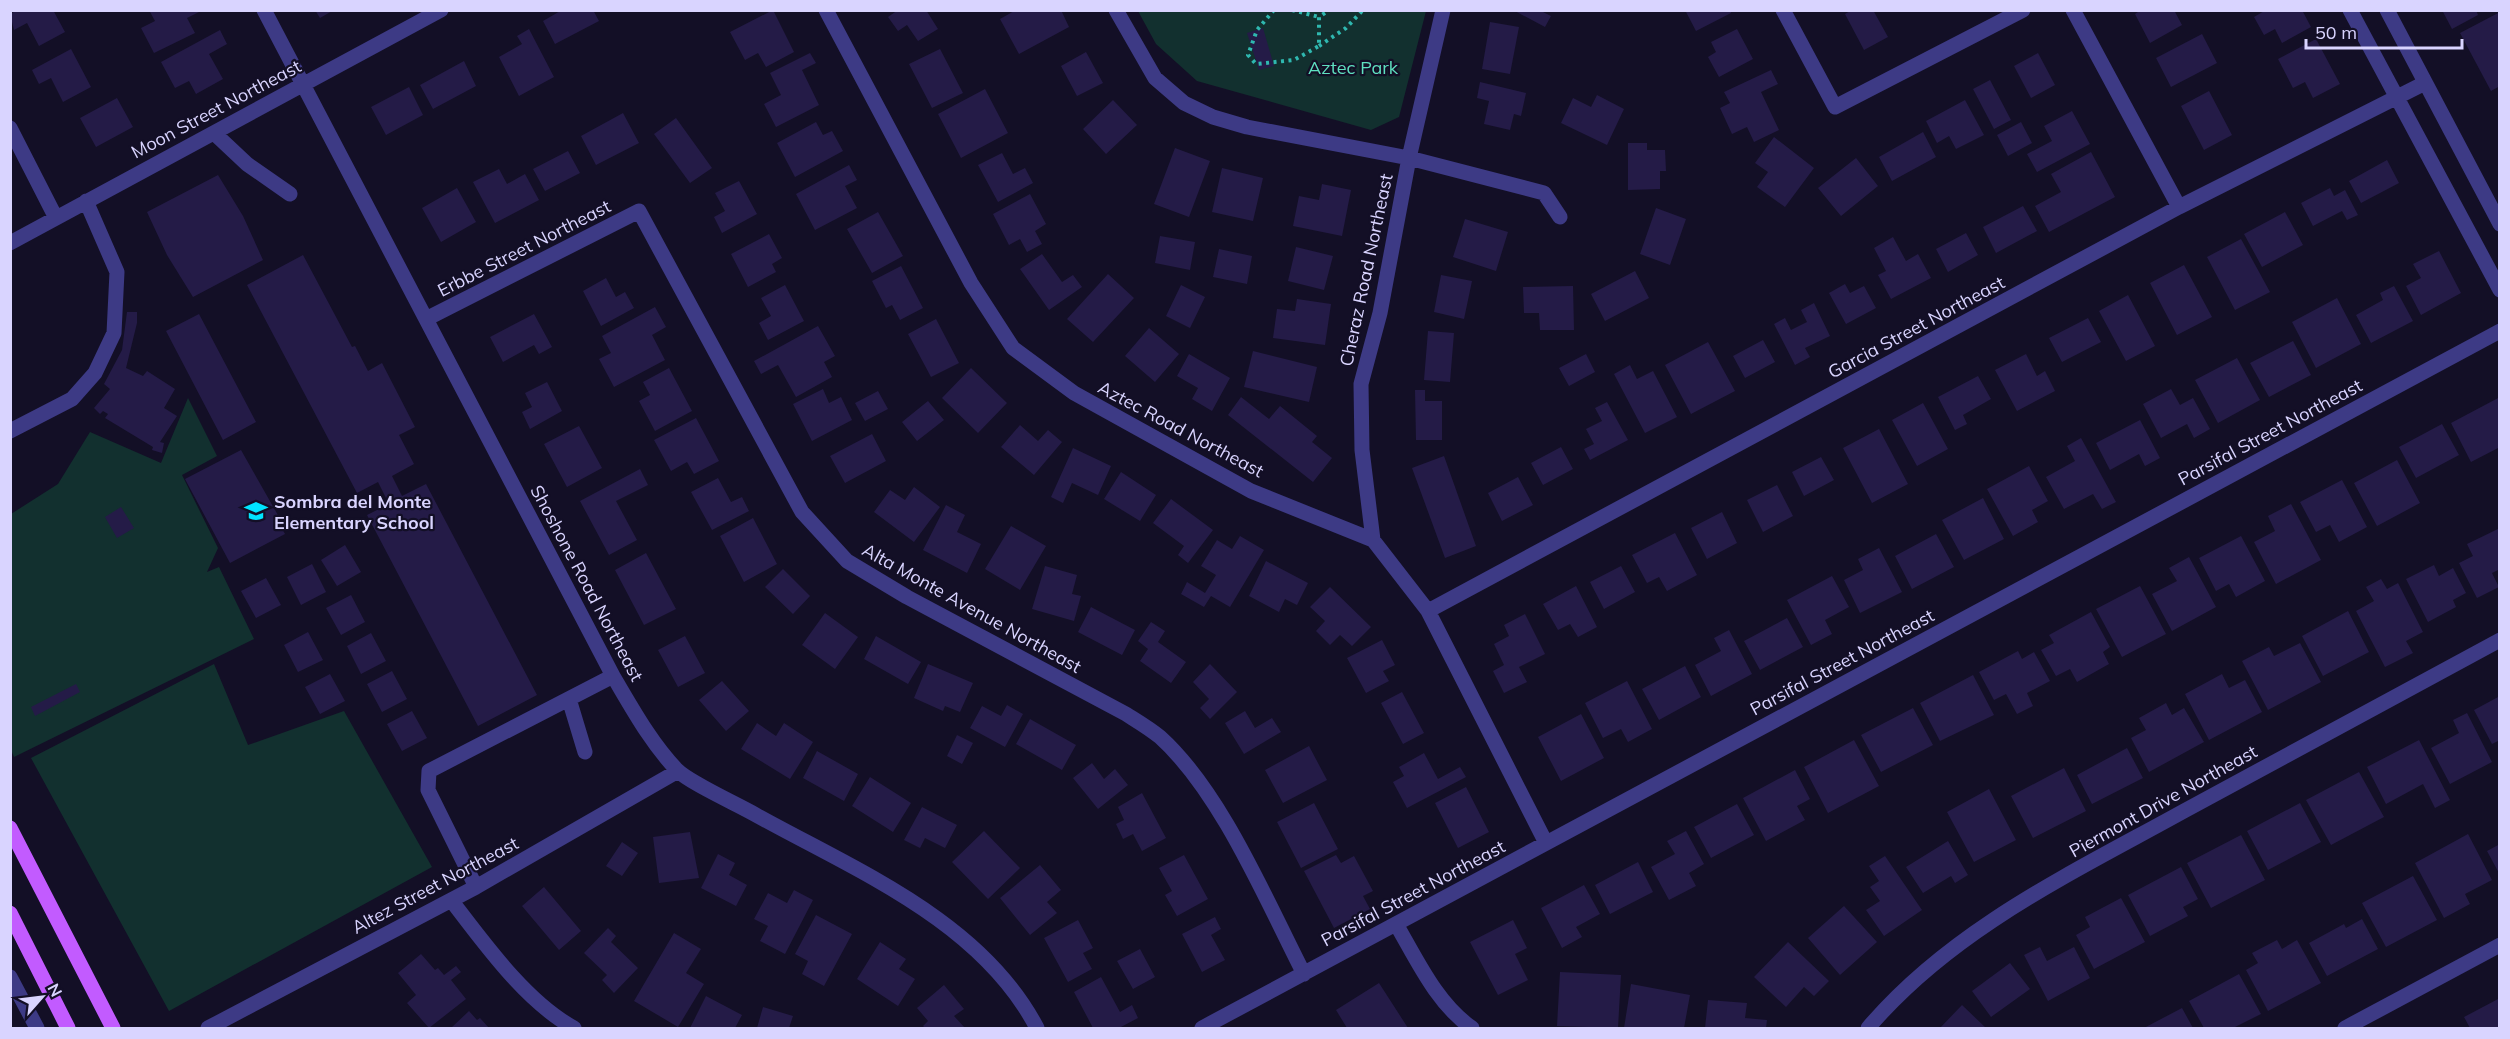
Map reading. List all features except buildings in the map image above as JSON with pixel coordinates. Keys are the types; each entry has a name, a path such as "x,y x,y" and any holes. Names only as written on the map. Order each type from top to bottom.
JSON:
{"main road":[{"path":"10,828 113,1029"},
{"path":"10,913 68,1029"}],"street":[{"name":"Shoshone Road Northeast","path":"264,10 612,676 644,728 678,771 894,892 945,924 991,963 1027,1009 1037,1029"},
{"name":"Moon Street Northeast","path":"10,243 441,10"},
{"name":"Aztec Road Northeast","path":"826,10 971,283 1013,348 1074,393 1251,490 1373,540 1428,611 1546,843"},
{"path":"1116,10 1155,78 1184,103 1212,117 1247,127 1409,158 1544,193 1560,217"},
{"name":"Cheraz Road Northeast","path":"1373,540 1362,450 1361,384 1380,313 1409,158 1443,10"},
{"path":"1783,10 1835,107 2023,10"},
{"path":"2073,10 2180,207"},
{"path":"2350,10 2499,290"},
{"path":"2387,10 2499,224"},
{"name":"Garcia Street Northeast","path":"1428,611 2180,207 2425,83"},
{"path":"10,128 56,218"},
{"path":"214,133 247,164 290,194"},
{"path":"10,431 72,399 95,373 114,333 117,272 86,201"},
{"name":"Erbbe Street Northeast","path":"426,319 639,211"},
{"name":"Alta Monte Avenue Northeast","path":"639,211 802,512 847,561 907,597 1126,714 1159,737 1193,773 1225,821 1304,974"},
{"name":"Parsifal Street Northeast","path":"1202,1029 2499,331"},
{"name":"Piermont Drive Northeast","path":"1868,1029 1891,1002 1958,942 2050,885 2499,640"},
{"path":"476,887 428,790 429,771 612,676"},
{"path":"569,699 585,752"},
{"name":"Altez Street Northeast","path":"208,1029 476,887 678,771"},
{"path":"451,900 492,953 524,988 574,1029"},
{"path":"1396,924 1434,988 1462,1022 1472,1029"},
{"path":"2345,1029 2499,945"},
{"path":"10,977 37,1029"}],"path":[{"path":"1274,10 1257,30 1248,55 1256,64 1294,60 1346,28 1363,10"},
{"path":"1292,10 1319,17 1329,10"},
{"path":"1319,17 1319,46"}],"green space":[{"name":"Aztec Park","path":"1138,11 1426,11 1399,117 1371,130 1197,81 1156,44"},
{"path":"188,398 217,456 182,475 218,548 207,572 219,567 254,639 14,757 11,750 11,514 58,484 90,432 161,463"},
{"path":"214,664 248,745 344,711 432,867 169,1011 31,758"}],"place":[{"name":"Sombra del Monte Elementary School","path":"256,511"}]}
